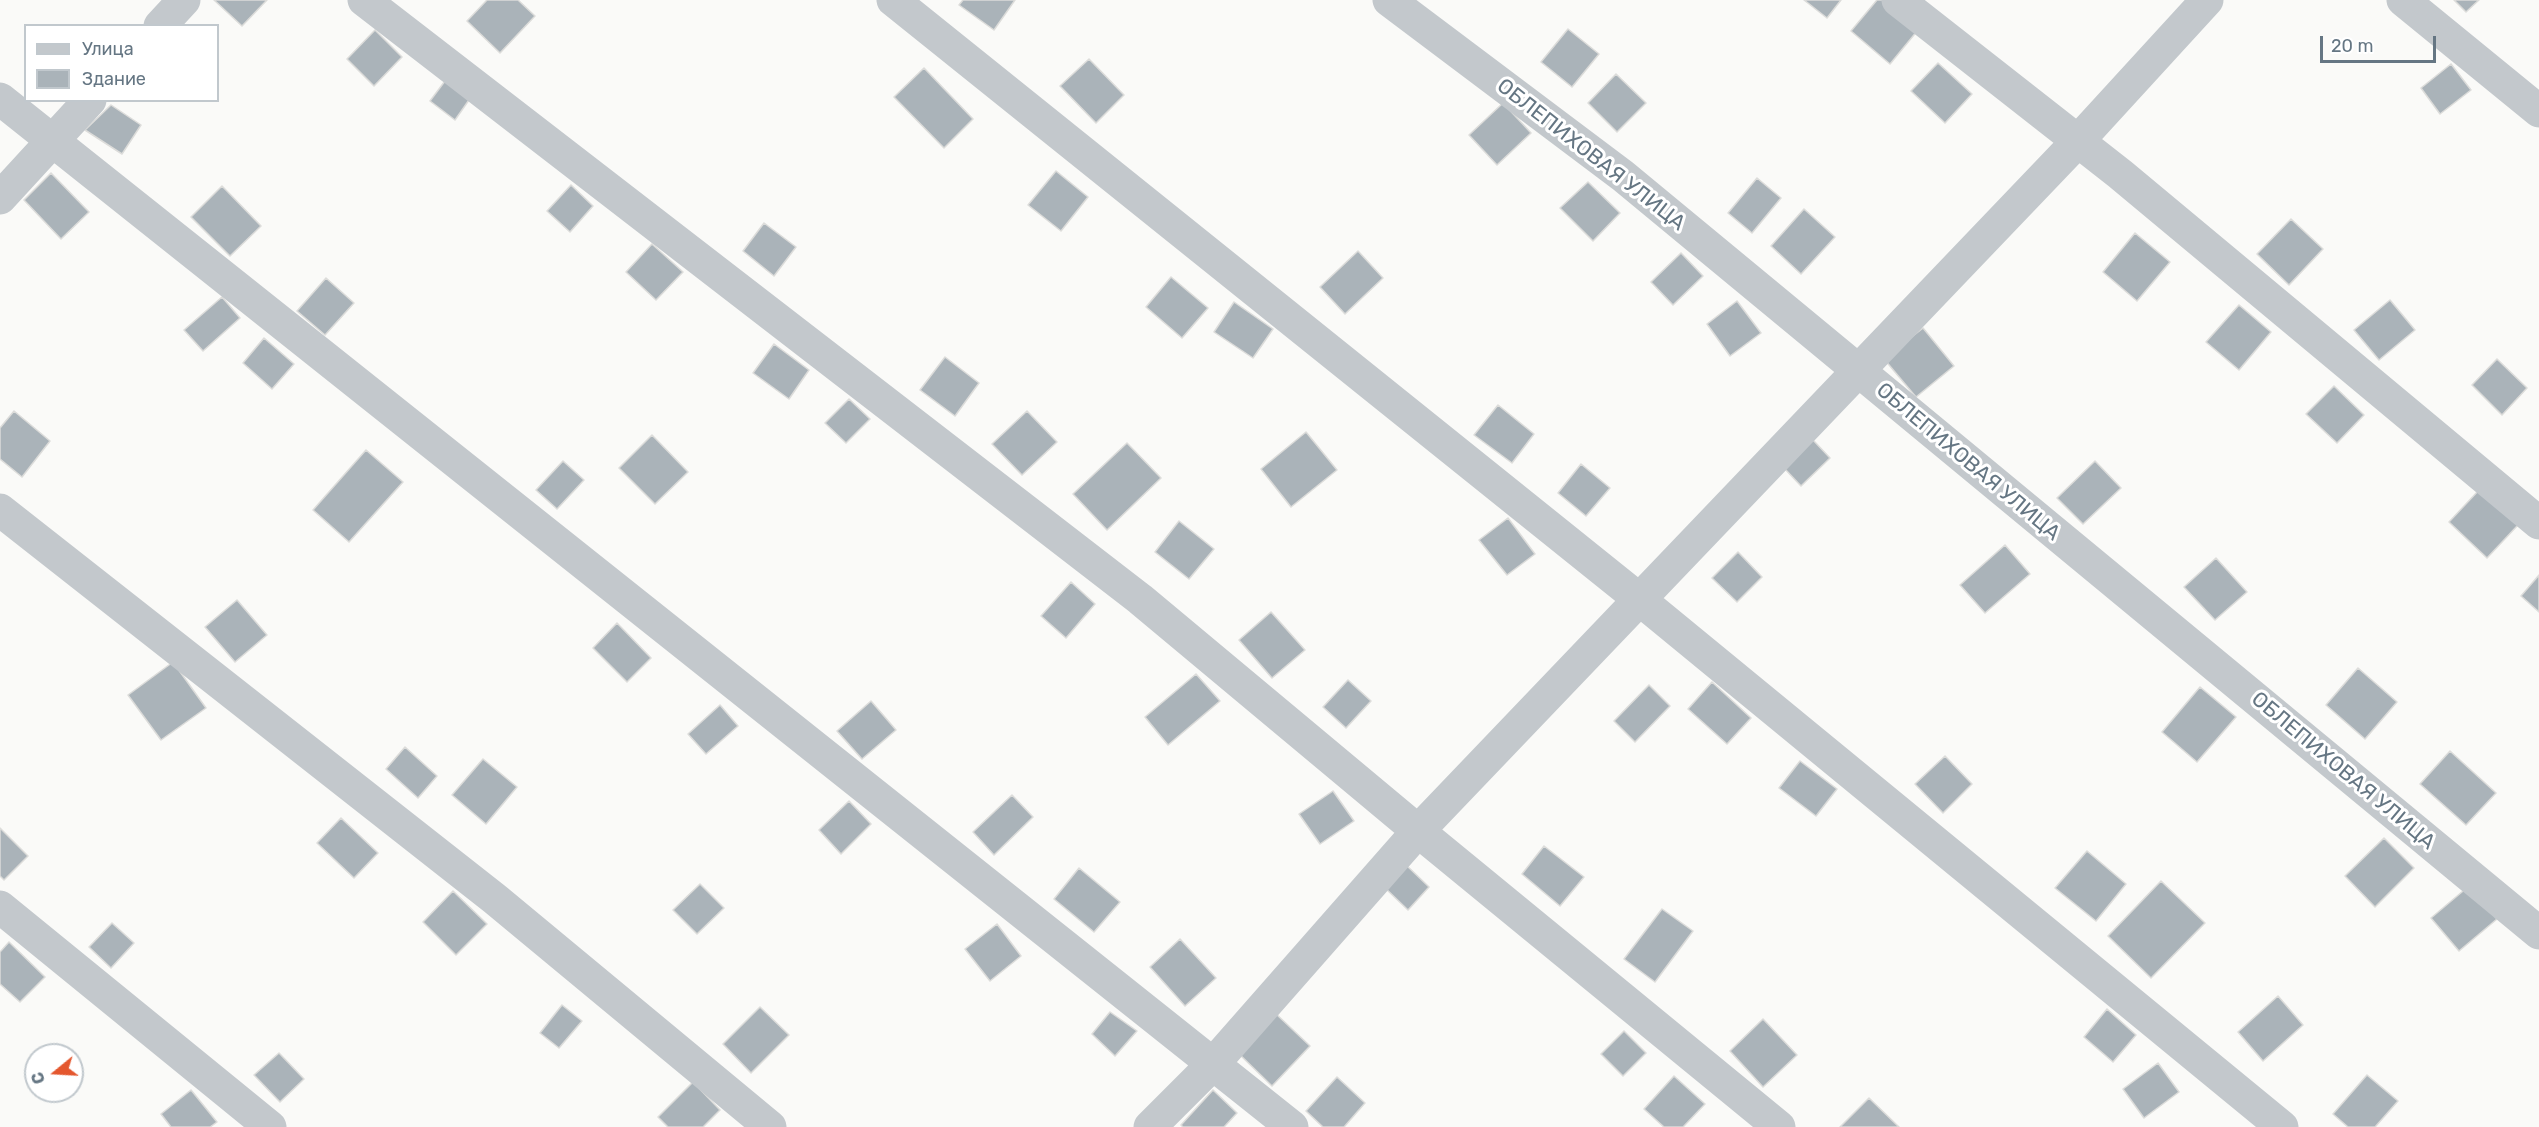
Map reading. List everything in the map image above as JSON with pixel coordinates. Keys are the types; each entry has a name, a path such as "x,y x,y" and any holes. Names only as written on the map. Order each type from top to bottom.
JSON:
{"street":[{"path":"162,24 184,0"},
{"path":"364,0 1140,599 1779,1127"},
{"path":"893,0 1639,600 2282,1127"},
{"name":"ОБЛЕПИХОВАЯ УЛИЦА","path":"1389,0 1623,176 2539,933"},
{"path":"1898,0 2120,174 2539,523"},
{"path":"1150,1127 1214,1063 1418,831 2077,142 2207,0"},
{"path":"2403,0 2539,111"},
{"path":"0,99 1292,1127"},
{"path":"0,198 88,102"},
{"path":"0,510 495,899 770,1127"},
{"path":"0,907 270,1127"}],"building":[{"path":"214,0 267,0 242,26"},
{"path":"487,0 518,0 535,16 500,53 467,21"},
{"path":"963,0 1015,0 994,30 959,5"},
{"path":"1804,0 1841,0 1827,18"},
{"path":"1877,0 1882,0 1918,30 1890,64 1851,31"},
{"path":"2454,0 2479,0 2466,12"},
{"path":"1568,29 1599,54 1572,87 1541,62"},
{"path":"375,30 402,57 374,86 347,59"},
{"path":"1089,59 1124,95 1096,123 1060,86"},
{"path":"1938,63 1972,94 1945,123 1911,91"},
{"path":"2451,64 2471,90 2440,114 2421,88"},
{"path":"924,68 973,119 944,148 894,97"},
{"path":"1616,74 1646,103 1617,132 1588,103"},
{"path":"445,81 469,100 455,120 430,101"},
{"path":"1503,103 1531,133 1497,165 1469,135"},
{"path":"111,105 141,125 122,154 85,130"},
{"path":"1056,171 1088,197 1061,231 1028,205"},
{"path":"51,173 89,212 61,239 24,200"},
{"path":"1757,178 1781,198 1752,233 1728,213"},
{"path":"1588,182 1620,213 1593,241 1560,208"},
{"path":"571,185 593,206 570,232 547,211"},
{"path":"222,186 261,226 230,256 191,217"},
{"path":"1804,209 1835,237 1801,274 1771,246"},
{"path":"2291,219 2323,249 2289,285 2257,254"},
{"path":"764,223 796,247 774,276 743,251"},
{"path":"2135,233 2170,262 2137,301 2103,272"},
{"path":"652,244 683,272 656,300 626,272"},
{"path":"1358,251 1383,278 1345,314 1320,287"},
{"path":"1681,253 1703,276 1673,305 1651,282"},
{"path":"1171,277 1208,308 1182,338 1146,307"},
{"path":"326,278 354,303 325,335 297,311"},
{"path":"222,297 240,318 203,351 184,330"},
{"path":"2390,300 2415,330 2379,360 2354,330"},
{"path":"1737,301 1761,333 1730,356 1707,324"},
{"path":"1234,302 1273,329 1253,358 1214,332"},
{"path":"2239,305 2271,332 2239,370 2206,342"},
{"path":"1923,328 1954,366 1916,397 1884,359"},
{"path":"264,338 294,364 272,389 243,363"},
{"path":"774,344 809,370 789,399 753,373"},
{"path":"945,357 979,383 955,416 920,390"},
{"path":"2497,359 2527,388 2502,415 2472,385"},
{"path":"2334,386 2364,415 2337,443 2306,414"},
{"path":"849,399 870,419 846,443 825,423"},
{"path":"1498,405 1534,434 1512,463 1474,435"},
{"path":"14,411 50,441 22,477 0,459 0,428"},
{"path":"1027,411 1057,442 1022,475 992,444"},
{"path":"1306,432 1337,470 1291,507 1261,469"},
{"path":"652,435 688,472 655,504 619,468"},
{"path":"1813,440 1830,458 1801,486 1784,468"},
{"path":"1127,443 1161,478 1107,530 1073,494"},
{"path":"366,450 403,482 349,542 313,510"},
{"path":"563,461 584,480 557,509 536,490"},
{"path":"2095,461 2121,488 2083,524 2057,498"},
{"path":"1581,464 1610,488 1586,516 1558,493"},
{"path":"2480,489 2518,525 2487,558 2449,522"},
{"path":"1508,518 1535,554 1507,575 1479,540"},
{"path":"1179,521 1214,549 1189,579 1155,552"},
{"path":"2005,545 2030,574 1985,613 1960,585"},
{"path":"1738,552 1762,577 1737,602 1712,578"},
{"path":"2216,558 2247,592 2215,620 2184,587"},
{"path":"2539,575 2539,612 2521,596"},
{"path":"1071,582 1095,604 1066,638 1041,616"},
{"path":"237,600 267,635 235,662 205,627"},
{"path":"1271,612 1305,650 1272,678 1239,640"},
{"path":"617,623 651,658 627,682 593,648"},
{"path":"173,662 206,708 161,740 128,695"},
{"path":"2358,668 2397,702 2365,739 2326,705"},
{"path":"1196,674 1220,701 1168,745 1145,717"},
{"path":"1348,680 1371,701 1346,728 1323,707"},
{"path":"1712,682 1751,718 1727,744 1688,709"},
{"path":"1649,685 1670,706 1635,742 1614,721"},
{"path":"2200,687 2236,717 2197,762 2162,732"},
{"path":"871,701 896,730 862,759 837,731"},
{"path":"720,705 738,726 706,754 688,734"},
{"path":"405,747 437,776 418,798 386,769"},
{"path":"2450,751 2496,793 2466,825 2420,784"},
{"path":"1945,756 1972,784 1943,813 1915,784"},
{"path":"483,759 517,787 486,824 452,795"},
{"path":"1800,761 1837,789 1816,816 1779,788"},
{"path":"1333,791 1354,821 1320,844 1299,814"},
{"path":"1012,795 1033,817 994,855 973,832"},
{"path":"849,801 871,824 841,854 819,830"},
{"path":"341,818 378,853 354,878 317,843"},
{"path":"0,828 28,856 4,880 0,876"},
{"path":"2384,838 2414,868 2375,907 2345,876"},
{"path":"1544,846 1584,877 1560,906 1522,874"},
{"path":"2087,851 2126,884 2096,921 2055,888"},
{"path":"1404,863 1429,887 1408,910 1383,886"},
{"path":"1079,868 1120,902 1094,932 1054,899"},
{"path":"2161,881 2205,923 2151,978 2108,936"},
{"path":"700,884 724,908 697,934 673,910"},
{"path":"2469,886 2497,919 2459,951 2431,918"},
{"path":"453,891 487,924 456,955 423,922"},
{"path":"1662,909 1693,931 1655,982 1624,959"},
{"path":"112,923 134,943 111,968 89,947"},
{"path":"997,924 1021,956 990,981 965,949"},
{"path":"1180,939 1216,978 1185,1006 1150,967"},
{"path":"9,942 45,977 20,1002 0,984 0,952"},
{"path":"2278,996 2303,1025 2263,1061 2238,1032"},
{"path":"562,1005 582,1021 559,1048 540,1033"},
{"path":"760,1007 789,1035 751,1073 723,1044"},
{"path":"2107,1009 2136,1035 2113,1062 2084,1037"},
{"path":"1110,1012 1137,1031 1115,1056 1092,1034"},
{"path":"1274,1012 1310,1046 1272,1086 1236,1051"},
{"path":"1763,1019 1797,1055 1763,1087 1730,1051"},
{"path":"1624,1031 1646,1053 1623,1076 1601,1054"},
{"path":"279,1053 304,1079 280,1102 254,1075"},
{"path":"2158,1063 2179,1092 2144,1118 2123,1089"},
{"path":"2367,1075 2398,1101 2375,1127 2348,1127 2333,1114"},
{"path":"1674,1076 1705,1104 1683,1127 1664,1127 1644,1109"},
{"path":"1337,1077 1365,1103 1344,1127 1323,1127 1306,1111"},
{"path":"693,1082 720,1110 703,1127 668,1127 658,1117"},
{"path":"191,1090 217,1122 210,1127 171,1127 161,1114"},
{"path":"1213,1090 1237,1113 1224,1127 1183,1127 1181,1125"},
{"path":"1869,1098 1899,1127 1840,1127"}]}
